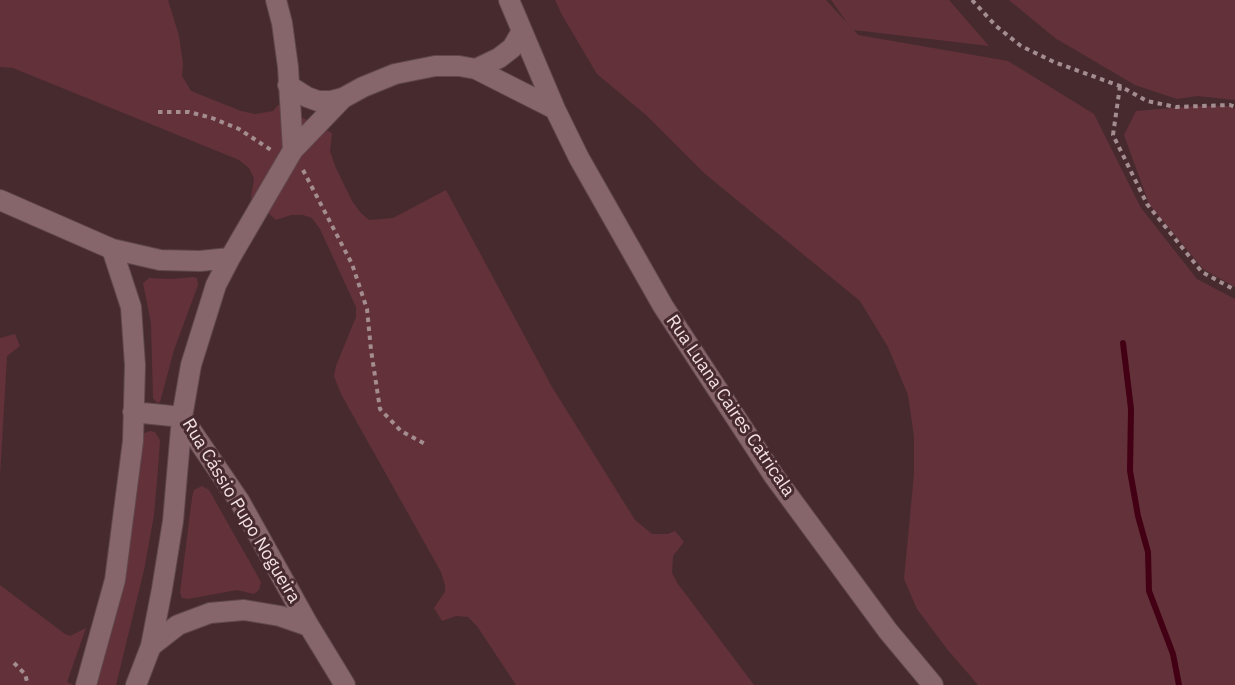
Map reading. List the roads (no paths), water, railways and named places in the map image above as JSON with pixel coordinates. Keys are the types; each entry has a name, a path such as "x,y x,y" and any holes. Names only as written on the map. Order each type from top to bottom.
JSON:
{"street":[{"path":"276,0 282,23 288,85 290,155"},
{"name":"Rua Luana Caires Catricala","path":"509,0 555,109 599,196 663,306 774,476 888,631 933,685"},
{"path":"476,69 499,58 512,48 522,31"},
{"path":"288,85 307,98 331,101 343,98 395,74 435,66 459,66 476,69 555,109"},
{"path":"290,155 343,98"},
{"name":"Rua Cássio Pupo Nogueira","path":"290,155 216,285 190,365 182,417 240,502 309,626 345,685"},
{"path":"0,200 112,249 160,260 200,261 230,258"},
{"path":"86,685 116,580 133,441 135,365 131,307 112,249"},
{"path":"133,412 182,417 173,521 151,645 136,685"},
{"name":"Rua Cássio Pupo Nogueira","path":"151,645 178,625 210,613 244,610 280,616 309,626"}],"waterway":[{"path":"1123,343 1131,409 1130,471 1138,516 1148,552 1149,591 1173,654 1179,685"}]}
